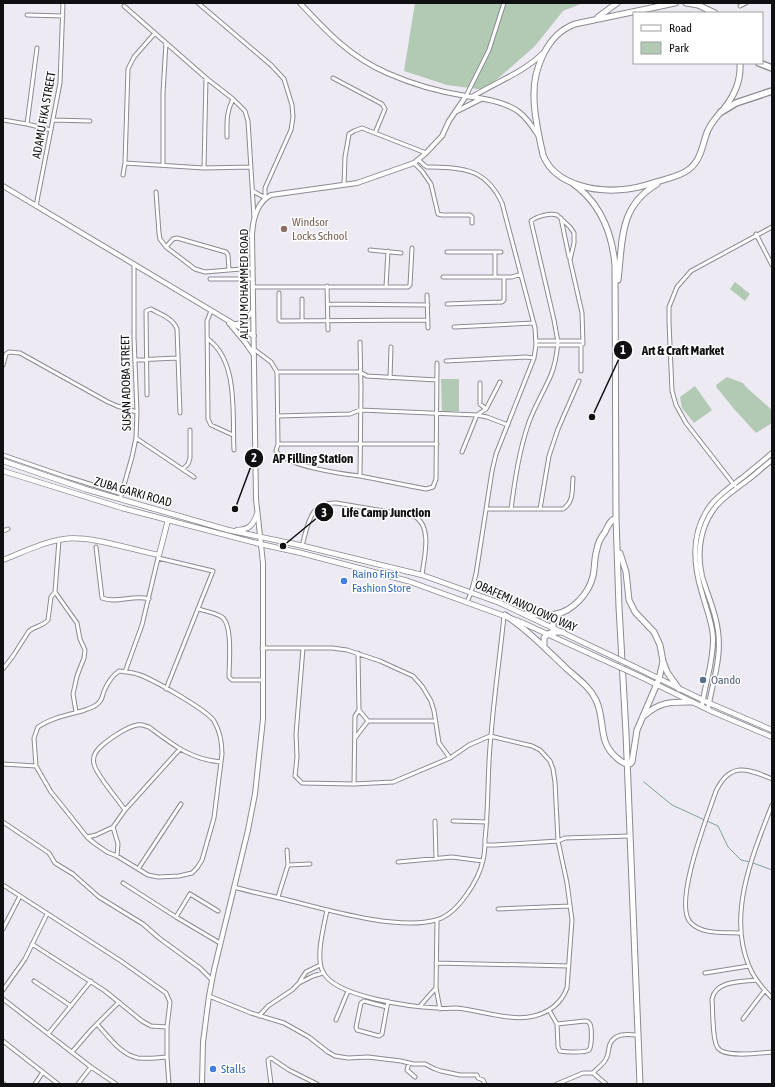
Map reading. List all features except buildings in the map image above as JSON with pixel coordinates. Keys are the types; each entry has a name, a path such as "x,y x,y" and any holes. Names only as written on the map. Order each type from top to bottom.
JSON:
{"highway":[{"path":"762,64 772,68"},
{"path":"721,112 736,103 772,91"}],"main road":[{"path":"588,21 599,16 617,3"},
{"path":"640,1084 616,518 616,299 614,251 606,224 593,202 580,188 560,176 549,166 539,137 535,115 534,95 539,65 552,41 564,29 575,24 675,3"},
{"path":"686,3 696,4 713,12"},
{"path":"571,182 594,189 616,190 637,188 685,172 694,164 701,153 708,130 731,99 738,86 740,64"},
{"path":"616,299 622,233 626,219 633,206 642,195 664,180"},
{"name":"ZUBA GARKI ROAD","path":"3,461 85,489 121,496 228,530 260,537"},
{"name":"ZUBA GARKI ROAD","path":"3,471 122,508 260,544"},
{"path":"228,530 240,530 250,527 253,524 257,514"},
{"path":"544,647 544,638 551,632 554,617 576,603 587,592 593,578 596,550 599,542 611,520 616,518"},
{"name":"ZUBA GARKI ROAD","path":"158,556 168,520"},
{"name":"OBAFEMI AWOLOWO WAY","path":"260,537 422,575 525,614 551,632 595,656 692,702 772,737"},
{"path":"3,560 33,548 66,539 86,539 158,556"},
{"name":"OBAFEMI AWOLOWO WAY","path":"260,544 301,553 408,581 551,632"},
{"path":"618,548 626,572 629,600 635,612 658,638 663,661 670,678 679,689"},
{"path":"525,614 543,616 558,614"},
{"path":"504,615 519,625 592,692 600,709 603,735 607,747 621,762 627,764 632,762 635,736 659,679 663,661"},
{"path":"551,632 563,632"},
{"name":"OBAFEMI AWOLOWO WAY","path":"563,632 679,689 772,730"},
{"path":"641,719 651,710 665,703 692,702"}],"street":[{"name":"ADAMU FIKA STREET","path":"36,206 60,83 63,3"},
{"path":"198,3 271,65 285,81 292,105 291,130 265,188 265,198"},
{"path":"300,3 336,40 358,57 386,73 406,80 466,96 501,103 518,111 530,122 539,137"},
{"path":"253,192 265,198 277,194 344,185 375,178 419,160 442,136 454,113 466,96 488,50 504,3"},
{"path":"740,6 746,3"},
{"path":"124,6 206,78 233,99 244,111 248,121 254,219"},
{"path":"27,15 63,16"},
{"path":"122,175 125,163 128,69 134,57 155,33"},
{"path":"163,166 166,43"},
{"path":"28,124 37,48"},
{"path":"472,97 530,65 546,50"},
{"path":"204,168 206,78"},
{"path":"332,78 384,106 385,109 375,133"},
{"path":"226,137 226,116 233,99"},
{"path":"454,113 482,99"},
{"path":"3,120 51,130"},
{"path":"53,120 90,121"},
{"path":"344,185 345,157 349,134 354,131 362,128 426,153"},
{"path":"419,160 427,167 466,169 483,177 491,184 502,203 534,323 536,343 534,358 496,454 476,574 467,602"},
{"path":"125,163 204,168 251,167"},
{"path":"414,163 431,184 438,214 470,215 472,217 472,223"},
{"path":"3,186 254,336"},
{"path":"156,192 160,239 166,247 195,269 205,272 253,268"},
{"name":"ALIYU MOHAMMED ROAD","path":"202,1084 203,1042 209,996 248,830 255,794 263,719 263,563 257,514 252,234 254,219 259,206 265,198"},
{"path":"511,509 518,461 523,442 530,421 551,374 558,343 556,327 531,221 539,217 555,214 570,227 574,233 574,243 570,260"},
{"path":"561,218 582,313 581,371"},
{"path":"735,486 686,423 676,405 672,391 669,307 677,287 691,271 756,234 772,227"},
{"path":"756,234 772,265"},
{"path":"166,247 173,239 177,238 226,252 228,255 229,270"},
{"path":"253,287 409,287 412,248"},
{"path":"370,250 401,253"},
{"path":"386,287 388,252"},
{"path":"447,252 501,252"},
{"path":"495,277 496,252"},
{"name":"SUSAN ADOBA STREET","path":"121,496 136,438 137,412 134,264"},
{"path":"443,277 504,277 521,274"},
{"path":"447,304 502,302 504,300 504,277"},
{"path":"210,279 253,279"},
{"path":"327,286 328,330"},
{"path":"279,293 279,320 428,320"},
{"path":"427,295 428,328"},
{"path":"302,299 302,321"},
{"path":"328,304 428,305"},
{"path":"147,395 146,311 151,309 175,323 177,329 180,413"},
{"path":"211,311 207,322 209,422 216,428 233,435"},
{"path":"234,324 242,323 254,311"},
{"path":"226,320 248,346 255,359"},
{"path":"454,328 534,323"},
{"path":"208,339 219,350 227,366 231,386 234,450"},
{"path":"360,342 360,476"},
{"path":"536,343 582,343"},
{"path":"390,378 391,347"},
{"path":"255,350 271,362 277,372 278,444 276,451 283,457 317,469 430,489 433,487 436,480 437,363"},
{"path":"3,363 6,354 9,352 20,353 108,402 137,412"},
{"path":"446,361 526,357 534,358"},
{"path":"135,360 177,358"},
{"path":"277,372 360,372 367,376 437,380"},
{"path":"540,509 549,456 558,429 579,381"},
{"path":"480,382 480,404 486,408"},
{"path":"462,452 477,415 486,408 500,382"},
{"path":"278,416 350,414 360,410 477,415 508,425"},
{"path":"182,469 188,464 190,458 190,430"},
{"path":"136,438 194,477"},
{"path":"278,444 437,444"},
{"path":"708,709 718,659 719,639 717,623 700,566 701,543 704,527 711,513 719,502 772,453"},
{"path":"3,455 121,496"},
{"path":"702,706 712,656 713,637 708,611 697,575 695,557 696,540 700,525 707,510 716,499 772,460"},
{"path":"486,509 563,509 568,506 571,499 573,478"},
{"path":"302,546 313,512 323,504 336,503 414,516 422,524 425,532 426,541 422,575"},
{"path":"3,531 8,529"},
{"path":"3,668 13,656 29,631 32,628 42,625 48,620 51,597 55,592 59,540"},
{"path":"96,546 102,598 114,600 140,597 149,599"},
{"path":"124,672 142,625 158,556 213,571 166,689"},
{"path":"55,592 77,623 80,639 85,650 73,694 76,712"},
{"path":"198,609 221,617 226,621 229,642 229,676 232,680 263,680"},
{"path":"234,887 327,910 391,921 417,923 437,920 457,905 469,892 478,877 483,860 487,822 490,736 504,615"},
{"path":"262,648 332,648 347,650 380,660 413,676 422,686 431,701 439,743 450,758"},
{"path":"303,648 296,734 296,776 302,783 354,784 393,782 450,758 469,745 490,736 532,746 550,760 555,782 558,842 572,920 567,988 564,997 557,1006 549,1010 533,1016 518,1018 455,1008 440,1009 388,1001 348,991 335,985 323,974 320,964 320,952 327,910"},
{"path":"354,784 355,716 358,710 358,654"},
{"path":"119,671 137,674 147,678 206,712 213,720 218,728 222,742 222,754 214,818 205,854 197,868 192,872 168,878 148,875 117,856 107,852 87,837 51,792 36,766 34,738 38,728 52,720 76,712 97,704 102,698 103,692 114,675 119,671"},
{"path":"358,710 368,721 435,721"},
{"path":"354,738 368,721"},
{"path":"126,810 95,769 94,758 96,751 126,728 144,725 180,749 209,761 221,762"},
{"path":"87,837 96,835 113,827 126,810 180,749"},
{"path":"3,764 36,766"},
{"path":"741,933 708,931 691,924 685,912 684,903 689,876 695,853 716,791 721,781 728,774 741,770 750,770 772,779"},
{"path":"138,869 181,804"},
{"path":"772,805 754,852 746,884 742,907 741,933 743,949 749,966 757,980 772,998"},
{"path":"435,821 436,859"},
{"path":"453,821 487,822"},
{"path":"3,822 49,853 55,863 73,874 99,897 143,924 159,938 200,968 212,980"},
{"path":"113,827 118,844 117,856"},
{"path":"485,844 495,845 558,842 565,838 630,836"},
{"path":"278,897 288,865 287,850"},
{"path":"398,862 452,857 483,860"},
{"path":"288,865 310,864"},
{"path":"123,883 220,944"},
{"path":"3,885 121,961 166,993 170,1002 167,1057 169,1084"},
{"path":"176,917 190,894 218,911"},
{"path":"3,929 20,896"},
{"path":"498,908 570,906"},
{"path":"3,990 17,972 47,914"},
{"path":"437,920 436,988 440,1009"},
{"path":"32,944 91,981 146,1024 151,1026 168,1026"},
{"path":"436,963 569,966"},
{"path":"259,1016 268,1006 292,990 299,983 306,972 320,964"},
{"path":"704,973 749,966"},
{"path":"299,983 313,976 323,974"},
{"path":"757,980 726,984 720,986 713,994 712,999 716,1044 721,1051 729,1054 772,1052"},
{"path":"34,981 71,1006"},
{"path":"48,1034 91,981"},
{"path":"420,1006 436,988"},
{"path":"743,1019 765,990"},
{"path":"336,1020 348,991"},
{"path":"209,996 259,1016 284,1023 296,1029 336,1056 348,1058 368,1057 425,1064 435,1069 460,1074 477,1075 478,1078 483,1080 485,1084"},
{"path":"3,999 91,1067 116,1084"},
{"path":"387,1007 364,1002 361,1003 356,1027 357,1030 379,1036 382,1034 387,1007 388,1001"},
{"path":"72,1052 119,1002"},
{"path":"549,1010 557,1024 558,1047 560,1051 583,1052 590,1049 591,1026 589,1022 585,1020 557,1024"},
{"path":"97,1024 120,1049 131,1056 147,1058 167,1057"},
{"path":"593,1073 605,1060 614,1038 620,1035 637,1035"},
{"path":"3,1041 58,1084"},
{"path":"271,1084 268,1060 271,1058 289,1070 317,1084"},
{"path":"409,1063 407,1070 415,1077"},
{"path":"78,1084 91,1067"},
{"path":"35,1084 43,1072"},
{"path":"557,1084 582,1073 593,1073 606,1084"}],"green space":[{"path":"415,3 583,3 563,11 535,46 485,90 447,85 404,71"},
{"path":"735,282 750,294 745,301 730,289"},
{"path":"727,377 743,383 772,410 772,423 756,433 717,388 716,385"},
{"path":"441,379 459,379 459,411 442,412"},
{"path":"695,386 712,410 694,423 682,408 680,397"}],"waterway":[{"path":"644,782 672,805 718,826 728,847 741,860 750,862"},
{"path":"753,863 772,870"}],"place":[{"name":"Windsor Locks School","path":"284,229"},
{"name":"Art & Craft Market","path":"592,417"},
{"name":"AP Filling Station","path":"235,509"},
{"name":"Life Camp Junction","path":"283,546"},
{"name":"Raino First Fashion Store","path":"344,581"},
{"name":"Oando","path":"703,680"},
{"name":"Stalls","path":"213,1069"}]}
